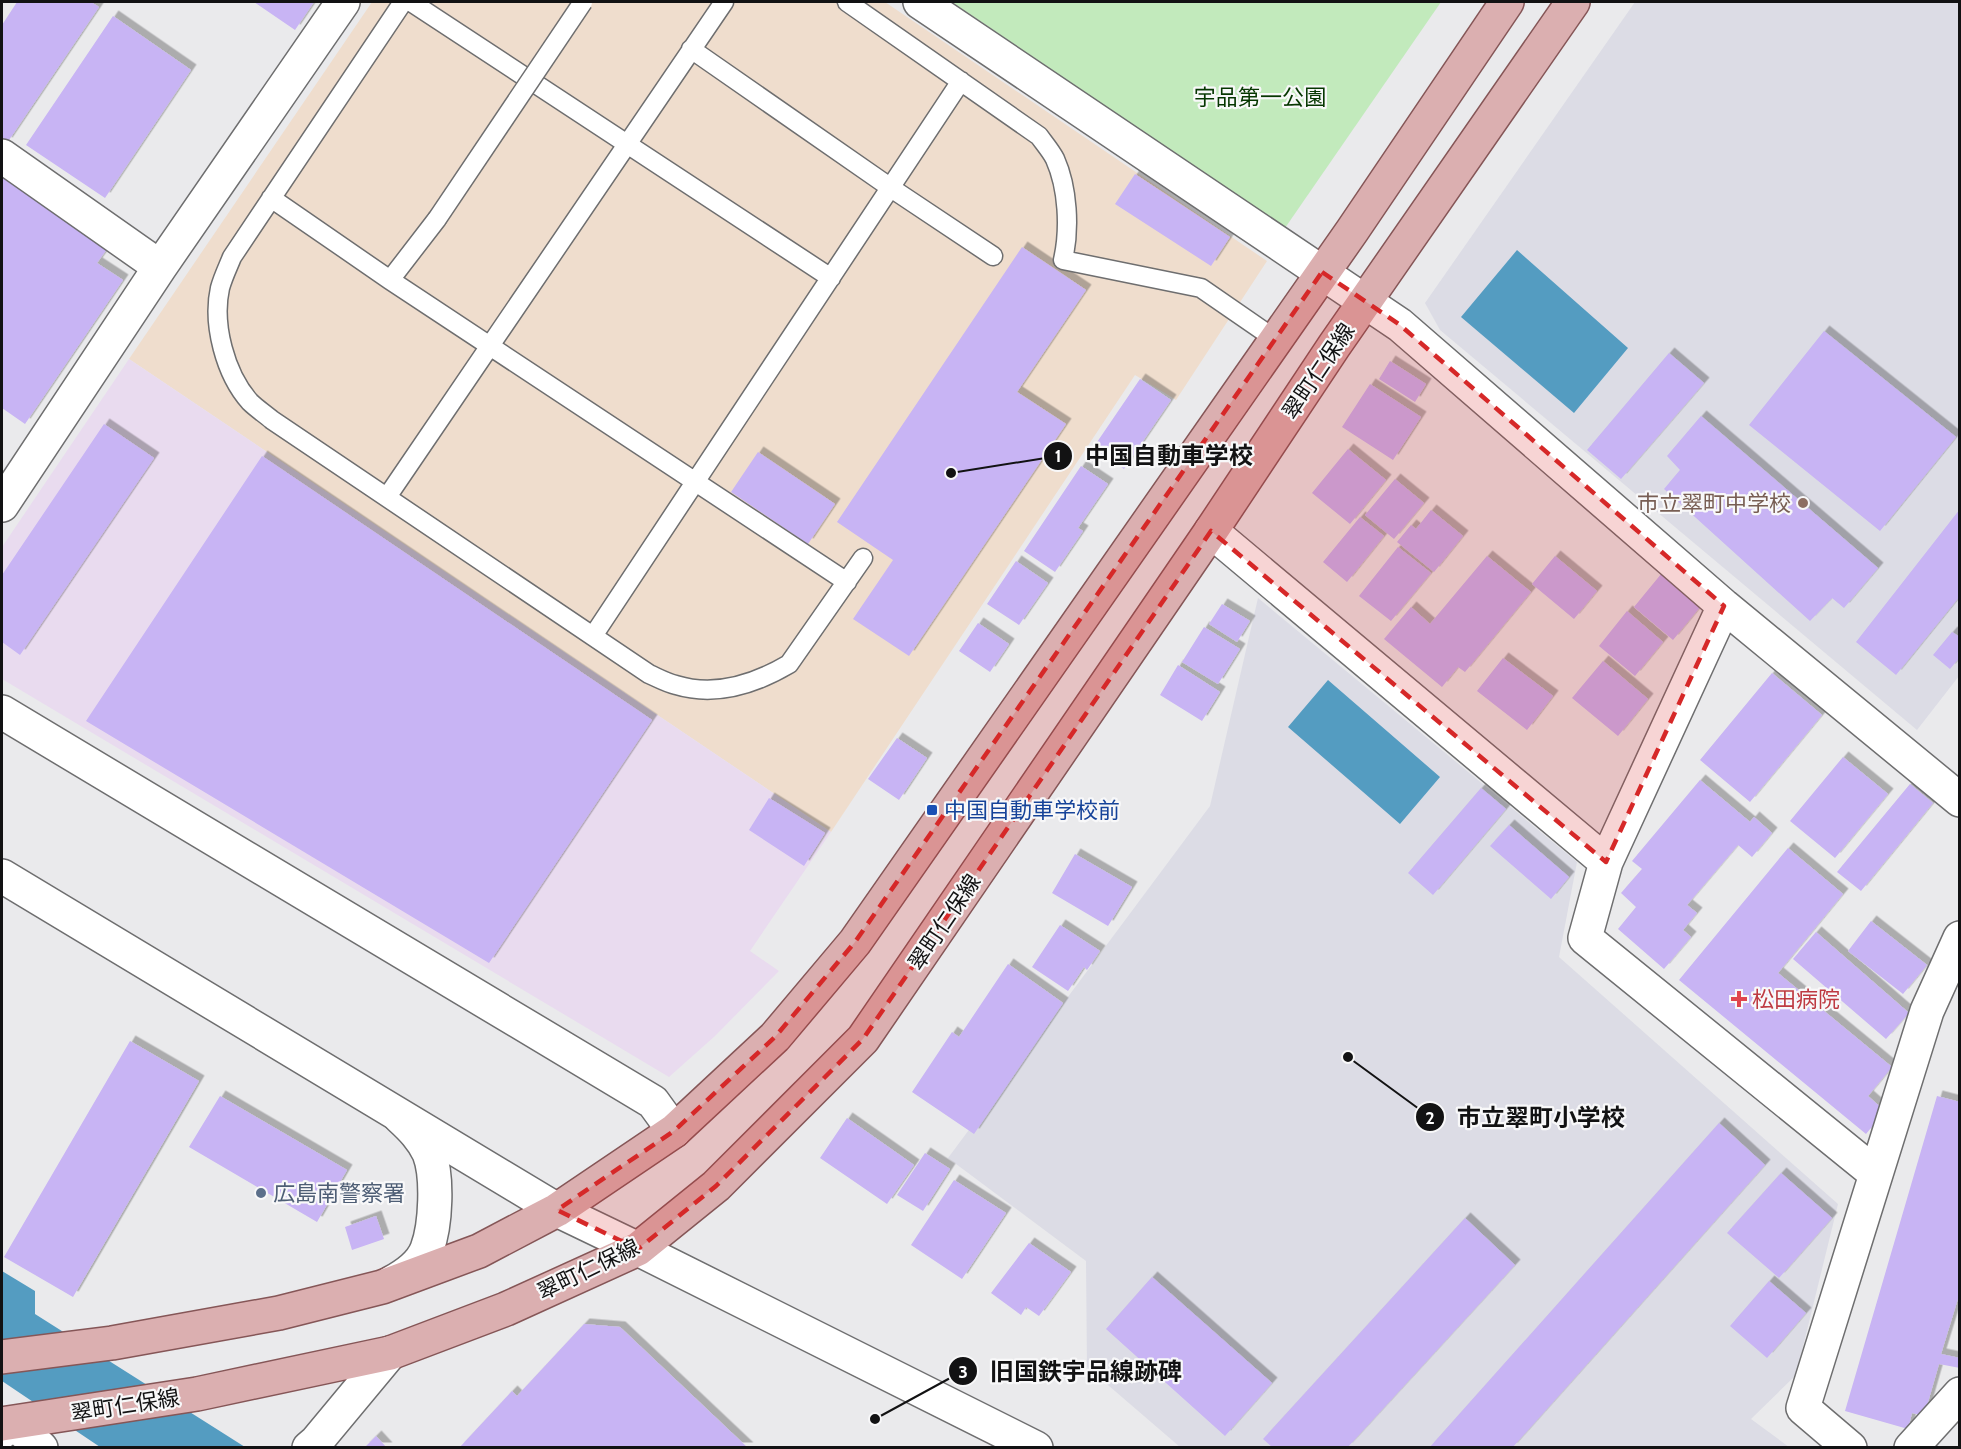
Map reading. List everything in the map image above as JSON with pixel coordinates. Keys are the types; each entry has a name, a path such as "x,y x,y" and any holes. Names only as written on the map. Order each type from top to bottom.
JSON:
{"main road":[{"path":"2,1357 112,1344 279,1313 382,1287 478,1251 556,1210 674,1131 775,1038 855,942 1322,272 1507,2"},
{"name":"翠町仁保線","path":"20,1429 390,1353 506,1308 638,1249 716,1186 863,1039 1211,531 1365,301 1573,2"}],"street":[{"path":"2,505 160,267 343,2"},
{"path":"920,2 1400,325 1724,606 1959,800"},
{"path":"2,156 160,267"},
{"path":"1211,531 1606,862"},
{"path":"1724,606 1606,862 1585,938 1876,1174"},
{"path":"2,712 652,1102 674,1131"},
{"path":"2,876 556,1210 638,1249 1003,1440 1036,1448"},
{"path":"1850,1448 1803,1408 1927,1011 1959,938"},
{"path":"382,1287 409,1274 427,1251 434,1221 434,1180 429,1154 417,1131 397,1114"},
{"path":"309,1448 390,1353"},
{"path":"1911,1448 1959,1395"}],"lane":[{"path":"403,2 232,257 220,288 220,334 226,361 250,402 272,420 592,636 649,674 676,686 705,690 742,686 772,674 789,664 863,558"},
{"path":"411,2 831,278"},
{"path":"390,280 436,219 583,2"},
{"path":"387,497 724,2"},
{"path":"847,2 1039,136 1054,157 1064,188 1068,238 1064,260 1201,288 1275,339"},
{"path":"691,49 993,256"},
{"path":"592,636 962,81"},
{"path":"271,198 390,280 847,582"}],"highlighted area":[{"path":"1322,272 1400,325 1724,606 1606,862 1211,531 863,1039 716,1186 638,1249 557,1210 674,1131 775,1037 855,942"}],"shaded area":[{"path":"372,2 885,2 1267,261 1176,400 1135,375 831,832 129,359"},
{"name":"市立翠町中学校","path":"1635,2 1959,2 1959,676 1917,730 1440,330 1425,303"},
{"path":"129,359 831,832 750,951 779,971 715,1036 669,1077 2,679 2,547"},
{"path":"1258,598 1577,862 1559,957 1838,1204 1796,1375 1751,1419 1789,1447 1180,1447 1087,1367 1086,1261 948,1158 1210,806"}],"green space":[{"name":"宇品第一公園","path":"952,2 1441,2 1285,228"}],"water":[{"path":"1517,250 1628,348 1574,413 1461,317"},
{"path":"1328,680 1440,777 1400,824 1288,727"},
{"path":"2,1271 35,1291 35,1314 245,1447 100,1447 2,1381"}],"building":[{"path":"17,2 91,2 99,7 7,143 2,139 2,25"},
{"path":"254,2 314,2 295,30"},
{"path":"113,16 191,70 105,198 26,145"},
{"path":"1135,174 1230,237 1211,266 1115,204"},
{"path":"2,177 107,249 97,263 123,280 25,424 2,408"},
{"path":"1022,247 1086,290 1017,392 1066,424 909,656 853,619 893,560 837,522"},
{"path":"1824,331 1956,437 1880,531 1749,425"},
{"path":"1669,353 1704,383 1621,479 1587,450"},
{"path":"1390,361 1426,384 1415,402 1379,379"},
{"path":"1140,379 1171,400 1124,469 1093,448"},
{"path":"1370,384 1421,417 1393,460 1342,427"},
{"path":"1701,416 1878,568 1844,608 1832,598 1810,621 1664,489 1680,470 1667,456"},
{"path":"104,424 154,458 20,655 2,642 2,575"},
{"path":"1348,449 1386,480 1350,524 1312,493"},
{"path":"758,452 835,504 808,544 731,492"},
{"path":"262,456 652,720 489,963 86,721"},
{"path":"1081,466 1108,484 1078,528 1083,531 1055,572 1024,551"},
{"path":"1395,479 1424,503 1394,539 1365,515"},
{"path":"1960,509 1960,596 1896,675 1856,642"},
{"path":"1431,510 1463,536 1434,572 1397,542 1411,525 1416,529"},
{"path":"1360,517 1384,536 1347,582 1323,562"},
{"path":"1398,547 1431,573 1391,621 1359,596"},
{"path":"1487,556 1531,592 1465,672 1458,667 1442,687 1384,639 1411,607 1430,624"},
{"path":"1555,556 1597,591 1574,619 1532,584"},
{"path":"1016,561 1048,583 1019,625 987,604"},
{"path":"1662,573 1701,606 1673,640 1634,607"},
{"path":"1222,604 1250,621 1237,642 1209,624"},
{"path":"1627,611 1663,642 1635,676 1599,646"},
{"path":"978,623 1009,644 990,672 959,651"},
{"path":"1204,627 1240,649 1218,684 1182,662"},
{"path":"1952,632 1960,637 1960,657 1950,669 1933,655"},
{"path":"1503,658 1553,696 1527,730 1477,691"},
{"path":"1603,661 1648,699 1618,736 1572,698"},
{"path":"1178,665 1220,692 1202,721 1160,695"},
{"path":"1772,673 1822,715 1750,802 1700,760"},
{"path":"897,738 927,758 899,800 868,779"},
{"path":"1843,757 1888,794 1835,858 1790,821"},
{"path":"1700,780 1750,822 1754,817 1772,833 1752,857 1738,845 1687,905 1697,913 1683,930 1691,937 1664,969 1618,929 1636,907 1621,893 1642,869 1632,861"},
{"path":"1910,784 1933,803 1861,891 1837,872"},
{"path":"1481,788 1506,809 1433,895 1408,873"},
{"path":"769,798 825,833 804,866 749,830"},
{"path":"1509,825 1569,877 1551,899 1490,846"},
{"path":"1788,848 1843,894 1778,973 1892,1067 1868,1096 1885,1111 1866,1134 1679,980"},
{"path":"1075,854 1132,887 1108,926 1052,893"},
{"path":"1871,921 1927,965 1903,994 1848,951"},
{"path":"1060,925 1100,951 1087,970 1084,967 1068,991 1032,967"},
{"path":"1816,932 1909,1013 1886,1039 1793,959"},
{"path":"1008,964 1063,1003 974,1134 912,1092 952,1032 959,1037"},
{"path":"130,1041 199,1081 73,1297 4,1257"},
{"path":"220,1096 347,1170 317,1222 189,1147"},
{"path":"1937,1096 1960,1102 1960,1292 1941,1354 1960,1358 1960,1368 1939,1364 1924,1416 1912,1413 1908,1429 1845,1411"},
{"path":"847,1118 914,1165 887,1204 820,1158"},
{"path":"1719,1123 1765,1165 1512,1448 1429,1448"},
{"path":"925,1153 950,1169 923,1211 897,1195"},
{"path":"1781,1173 1832,1218 1779,1278 1727,1233"},
{"path":"954,1180 1006,1213 962,1279 911,1245"},
{"path":"376,1216 384,1239 352,1250 345,1227"},
{"path":"1465,1218 1515,1265 1347,1448 1273,1448 1263,1439"},
{"path":"1029,1243 1071,1272 1039,1316 1026,1307 1021,1315 991,1293"},
{"path":"1152,1277 1272,1383 1225,1436 1106,1329"},
{"path":"1769,1281 1806,1313 1767,1358 1730,1326"},
{"path":"584,1324 620,1327 748,1448 459,1448 512,1391 517,1396"},
{"path":"376,1436 387,1448 364,1448"}],"place":[{"name":"中国自動車学校","path":"951,473"},
{"name":"市立翠町中学校","path":"1803,503"},
{"name":"中国自動車学校前","path":"932,810"},
{"name":"松田病院","path":"1739,999"},
{"name":"市立翠町小学校","path":"1348,1057"},
{"name":"広島南警察署","path":"261,1193"},
{"name":"旧国鉄宇品線跡碑","path":"875,1419"}]}
